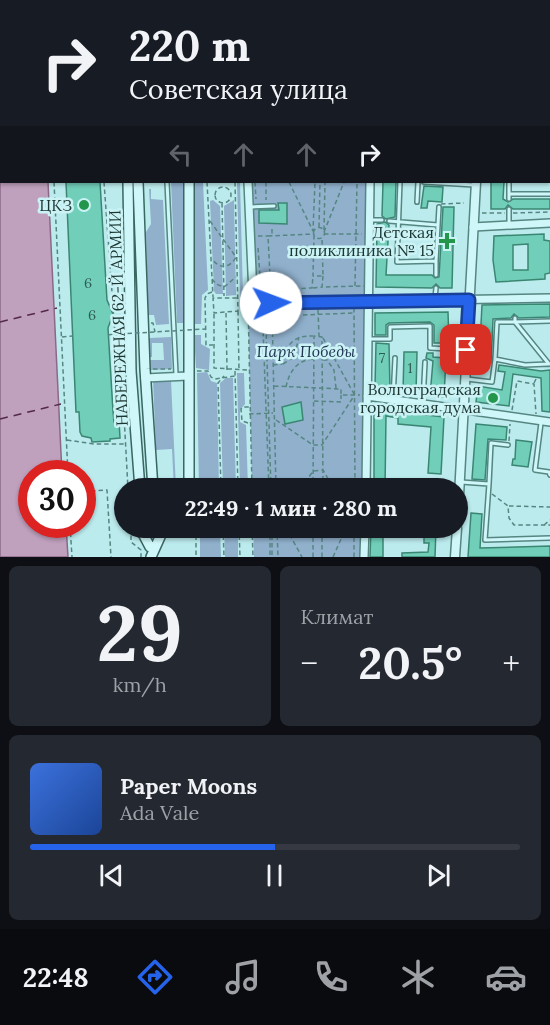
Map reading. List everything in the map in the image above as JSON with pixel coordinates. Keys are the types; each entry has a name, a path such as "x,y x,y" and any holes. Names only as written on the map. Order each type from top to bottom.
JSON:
{"main road":[{"name":"НАБЕРЕЖНАЯ 62-Й АРМИИ","path":"128,183 131,371 139,478"},
{"name":"НАБЕРЕЖНАЯ 62-Й АРМИИ","path":"138,183 145,378 152,478"},
{"path":"189,183 189,478"}],"street":[{"path":"248,183 253,295 255,301 259,303 368,300 514,301 550,298"},
{"path":"366,478 365,396 370,183"},
{"path":"459,478 476,183"},
{"path":"473,226 550,223"},
{"path":"145,378 188,376"},
{"path":"365,396 463,411 510,421 539,418 550,422"},
{"path":"364,557 365,538"},
{"path":"455,557 456,538"}],"lane":[{"path":"167,183 176,376"},
{"path":"400,183 397,262 436,261"},
{"path":"417,201 418,183"},
{"path":"509,183 509,199"},
{"path":"509,194 550,194"},
{"path":"249,207 274,206"},
{"path":"436,275 439,207"},
{"path":"509,211 509,225"},
{"path":"369,220 382,220"},
{"path":"389,220 438,225"},
{"path":"435,300 436,288"},
{"path":"515,320 550,364"},
{"path":"465,378 492,382 497,322 550,321"},
{"path":"368,339 390,339 390,327 430,326 430,348 466,350"},
{"path":"393,400 395,358"},
{"path":"495,359 525,365 550,364"},
{"path":"423,405 425,362"},
{"path":"539,418 535,471 549,472 550,476"},
{"path":"508,445 491,443 485,540 550,538"},
{"path":"468,483 489,484"}],"path":[{"path":"54,183 67,460"},
{"path":"104,183 115,334 120,340"},
{"path":"208,183 214,311 214,368 248,370"},
{"path":"235,183 240,370"},
{"path":"266,183 266,200"},
{"path":"289,183 317,238 323,234 366,234"},
{"path":"312,288 315,183"},
{"path":"320,183 319,227 323,234"},
{"path":"322,287 325,183"},
{"path":"323,234 344,183"},
{"path":"355,286 357,183"},
{"path":"208,197 214,195 218,188 223,187 228,189 231,195"},
{"path":"231,195 235,194"},
{"path":"214,195 217,202 222,204"},
{"path":"222,204 229,200 231,195"},
{"path":"439,207 442,203 464,203"},
{"path":"222,204 224,297"},
{"path":"482,213 550,212"},
{"path":"210,220 236,257"},
{"path":"257,236 313,234 319,227"},
{"path":"272,229 272,236"},
{"path":"268,236 271,289"},
{"path":"258,247 261,290 364,286"},
{"path":"313,251 322,251"},
{"path":"212,258 217,265 223,267 232,264 236,257"},
{"path":"313,263 322,262"},
{"path":"313,276 322,276"},
{"path":"224,287 231,284 237,277"},
{"path":"212,279 224,287"},
{"path":"213,292 207,294 205,329 206,345 214,345"},
{"path":"213,298 237,298"},
{"path":"248,298 252,478"},
{"path":"248,311 355,308 355,478"},
{"path":"318,309 322,360 323,478"},
{"path":"205,311 238,311"},
{"path":"265,311 270,478"},
{"path":"272,311 276,478"},
{"path":"226,312 226,370"},
{"path":"272,316 355,313"},
{"path":"151,330 151,322 154,332"},
{"path":"248,326 266,326"},
{"path":"254,329 266,326"},
{"path":"115,328 120,328 128,478"},
{"path":"263,328 268,413"},
{"path":"120,333 205,329"},
{"path":"108,334 115,334"},
{"path":"61,337 73,336"},
{"path":"313,478 314,336"},
{"path":"320,337 354,395"},
{"path":"282,364 289,344 299,338 320,337"},
{"path":"273,365 286,364 294,357 299,338"},
{"path":"289,344 297,347"},
{"path":"286,387 290,370 303,360 314,359"},
{"path":"322,360 327,360 334,370 336,389"},
{"path":"208,371 212,379 235,376"},
{"path":"235,371 238,478"},
{"path":"221,478 218,383 225,376"},
{"path":"537,377 534,384 539,418"},
{"path":"508,445 518,381 534,384"},
{"path":"273,386 341,389 340,402 313,401"},
{"path":"341,395 365,396"},
{"path":"322,445 354,395"},
{"path":"249,407 241,409 242,421 249,423"},
{"path":"249,414 274,413"},
{"path":"274,419 313,445 322,445"},
{"path":"66,440 94,444 126,444"},
{"path":"313,471 323,470"},
{"path":"323,470 328,478"},
{"path":"308,478 313,471"},
{"path":"96,491 107,490 111,557"},
{"path":"488,491 508,506 550,507"},
{"path":"508,506 509,518 514,525 550,525"},
{"path":"543,525 550,520"},
{"path":"71,538 72,557"},
{"path":"131,538 131,542 141,550 141,557"},
{"path":"196,538 196,557"},
{"path":"223,538 224,557"},
{"path":"239,538 240,557"},
{"path":"253,538 254,557"},
{"path":"271,538 271,557"},
{"path":"277,538 278,557"},
{"path":"291,538 302,557"},
{"path":"313,538 313,557"},
{"path":"322,538 322,557"},
{"path":"333,557 342,538"},
{"path":"354,538 354,557"}],"green space":[{"path":"171,183 183,183 184,323 177,323"},
{"path":"193,183 203,183 208,290 202,295 201,324 194,324"},
{"path":"237,183 240,183 243,296 240,297"},
{"name":"Парк Победы","path":"248,183 366,183 362,478 252,478 248,305 253,299"},
{"path":"149,189 151,189 151,199 163,200 169,324 156,325 154,315 148,315 146,232 151,224"},
{"path":"213,200 220,206 223,294 216,294 214,291 210,201"},
{"path":"234,200 236,295 226,296 224,206"},
{"path":"194,335 201,335 201,344 210,349 209,370 196,368"},
{"path":"171,337 172,369 151,370 149,360 164,360 163,343 152,343 152,357 148,357 147,340"},
{"path":"207,372 211,381 217,383 219,478 199,478 197,373"},
{"path":"237,373 244,373 245,404 240,410 240,422 246,425 248,478 240,478"},
{"path":"226,378 233,378 236,478 223,478 220,383"},
{"path":"153,380 171,380 175,478 173,478 172,449 156,450"},
{"path":"200,538 220,538 221,557 200,557"},
{"path":"224,538 238,538 238,557 225,557"},
{"path":"253,538 362,538 362,557 254,557"}],"shaded area":[{"path":"0,183 48,183 61,460 18,460 18,538 67,538 68,557 0,557"}],"building":[{"path":"66,183 100,183 107,300 113,314 108,328 113,411 114,422 119,421 120,438 92,442 91,438 82,436 79,412 76,412"},
{"path":"383,183 396,183 395,217 386,219 382,216"},
{"path":"491,183 504,183 503,199 508,202 513,199 550,199 550,209 513,209 508,205 505,209 491,209"},
{"path":"424,186 443,187 442,202 428,201 427,208 421,208"},
{"path":"278,203 287,203 287,224 259,223 259,210 279,210"},
{"path":"443,207 454,207 452,288 440,288 436,284 432,288 376,287 377,224 385,222 389,225 386,275 439,277"},
{"path":"544,234 544,240 550,241 550,273 545,274 545,279 496,282 493,260 494,236","holes":["528,244 528,270 513,270 513,245"]},
{"path":"550,304 550,317 519,318 514,314 511,318 493,319 491,363 479,362 482,305"},
{"path":"448,312 449,343 434,343 434,325 430,322 389,323 386,325 386,335 375,335 375,313"},
{"path":"376,343 389,344 390,390 378,390 375,387"},
{"path":"404,352 417,352 416,394 403,392"},
{"path":"427,353 433,353 433,357 446,358 444,397 430,396 433,361 426,358"},
{"path":"499,365 541,371 550,370 550,412 542,411 541,378 513,374 509,406 476,402 478,386 502,390 505,372 498,371"},
{"path":"301,402 303,420 285,424 282,407"},
{"path":"374,409 444,417 441,474 428,473 431,427 398,424 398,418 386,416 385,478 374,478"},
{"path":"476,424 507,427 506,440 488,439 485,480 472,479"},
{"path":"516,440 532,442 528,467 512,465 515,459"},
{"path":"471,513 482,514 480,548 550,546 550,557 468,557"},
{"path":"371,538 383,538 383,557 370,557"},
{"path":"424,538 436,538 435,557 402,557 402,553 428,552 429,543 424,543"}],"ferry route":[{"path":"0,322 57,308"},
{"path":"0,419 61,404"}],"place":[{"name":"ЦКЗ","path":"84,205"},
{"name":"Детская поликлиника № 15","path":"447,241"},
{"name":"Волгоградская городская дума","path":"493,398"}],"route":[{"path":"271,303 469,300 466,350"}]}
